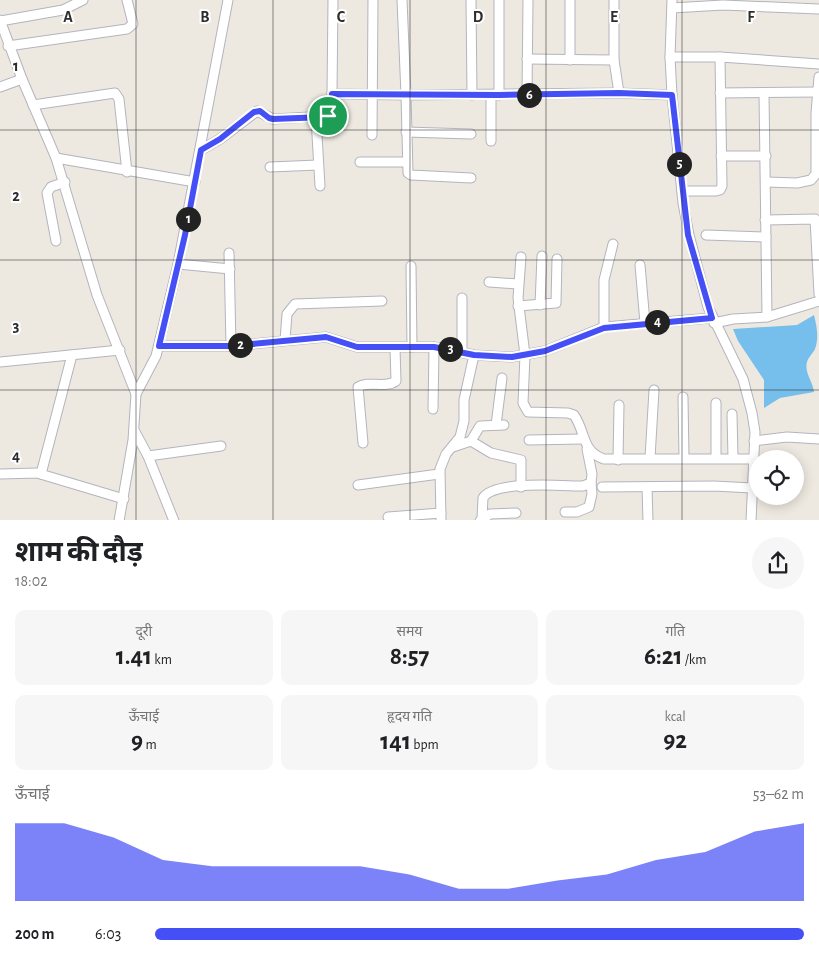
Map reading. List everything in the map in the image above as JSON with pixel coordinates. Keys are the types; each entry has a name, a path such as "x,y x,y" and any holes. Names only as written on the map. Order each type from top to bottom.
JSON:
{"street":[{"path":"83,0 63,10 0,20 8,46 65,182 97,294 136,394"},
{"path":"8,46 127,28 133,24 127,0"},
{"path":"119,520 134,430 136,394 159,346 195,182 228,0"},
{"path":"201,150 220,139 257,111 269,118 316,118 331,114 333,0"},
{"path":"372,0 372,135"},
{"path":"402,0 406,94 406,162 408,173 410,175 471,178"},
{"path":"472,0 472,95"},
{"path":"491,141 499,0"},
{"path":"527,95 528,0"},
{"path":"570,0 570,60"},
{"path":"614,0 614,60 619,93"},
{"path":"754,450 748,395 733,358 713,321 688,235 672,95 670,57 672,4 723,2 819,8"},
{"path":"670,57 720,57 819,64"},
{"path":"682,191 720,190 720,57"},
{"path":"527,59 614,60"},
{"path":"766,182 797,183 811,180 816,174 816,113 819,76"},
{"path":"0,87 22,79"},
{"path":"720,93 819,92"},
{"path":"33,105 115,93 119,99 127,172"},
{"path":"332,94 527,95 619,93 672,95"},
{"path":"764,93 767,317"},
{"path":"316,118 320,186"},
{"path":"406,132 471,134"},
{"path":"721,156 766,156"},
{"path":"56,158 127,172 195,182"},
{"path":"360,162 406,162"},
{"path":"270,167 318,165"},
{"path":"56,241 47,193 51,187 65,182"},
{"path":"765,220 817,219 819,294"},
{"path":"706,235 766,237"},
{"path":"604,328 604,280 613,244"},
{"path":"229,253 231,346"},
{"path":"540,305 542,256"},
{"path":"521,258 518,306 525,355 523,403 528,412 571,413 577,420 582,439 587,448 592,474 592,494 589,507 582,511 565,512"},
{"path":"518,306 556,303 558,300 557,259"},
{"path":"178,264 230,269"},
{"path":"640,264 644,323"},
{"path":"411,266 412,347"},
{"path":"489,282 518,284"},
{"path":"462,298 462,352"},
{"path":"285,340 287,314 296,304 382,301"},
{"path":"159,346 231,346 326,337 357,347 434,347 474,355 525,355 545,351 604,328 644,323 767,317 819,301"},
{"path":"433,409 434,347"},
{"path":"363,443 358,387 361,385 388,384 396,381 395,348"},
{"path":"0,362 120,350"},
{"path":"41,474 72,355"},
{"path":"388,517 441,517 439,474 442,462 453,448 462,430 464,400 474,355"},
{"path":"453,448 471,441 480,426 500,425 502,378"},
{"path":"650,458 654,390"},
{"path":"684,398 684,458"},
{"path":"716,403 716,458"},
{"path":"618,460 619,405"},
{"path":"732,414 733,458"},
{"path":"134,430 148,456 174,520"},
{"path":"754,441 787,437 819,439"},
{"path":"528,440 582,439"},
{"path":"471,441 490,453 520,460 521,487"},
{"path":"148,456 222,446"},
{"path":"587,448 599,457 618,460 650,458 749,459"},
{"path":"0,474 41,474 124,499"},
{"path":"358,485 439,474"},
{"path":"481,519 485,495 501,488 583,486 591,483"},
{"path":"602,487 714,486 749,488"},
{"path":"647,487 648,520"},
{"path":"751,505 751,520"},
{"path":"481,519 490,514 516,513"}],"water":[{"path":"814,315 817,341 806,366 814,392 780,398 764,408 764,380 738,341 733,329 797,325"}],"route":[{"path":"619,93 672,95 688,235 712,318 604,328 536,354 512,357 474,355 434,347 357,347 326,337 231,346 193,348 159,346 185,235 201,150 220,139 257,111 273,119 328,116 331,114 332,109 332,94 499,95 619,93"}]}
